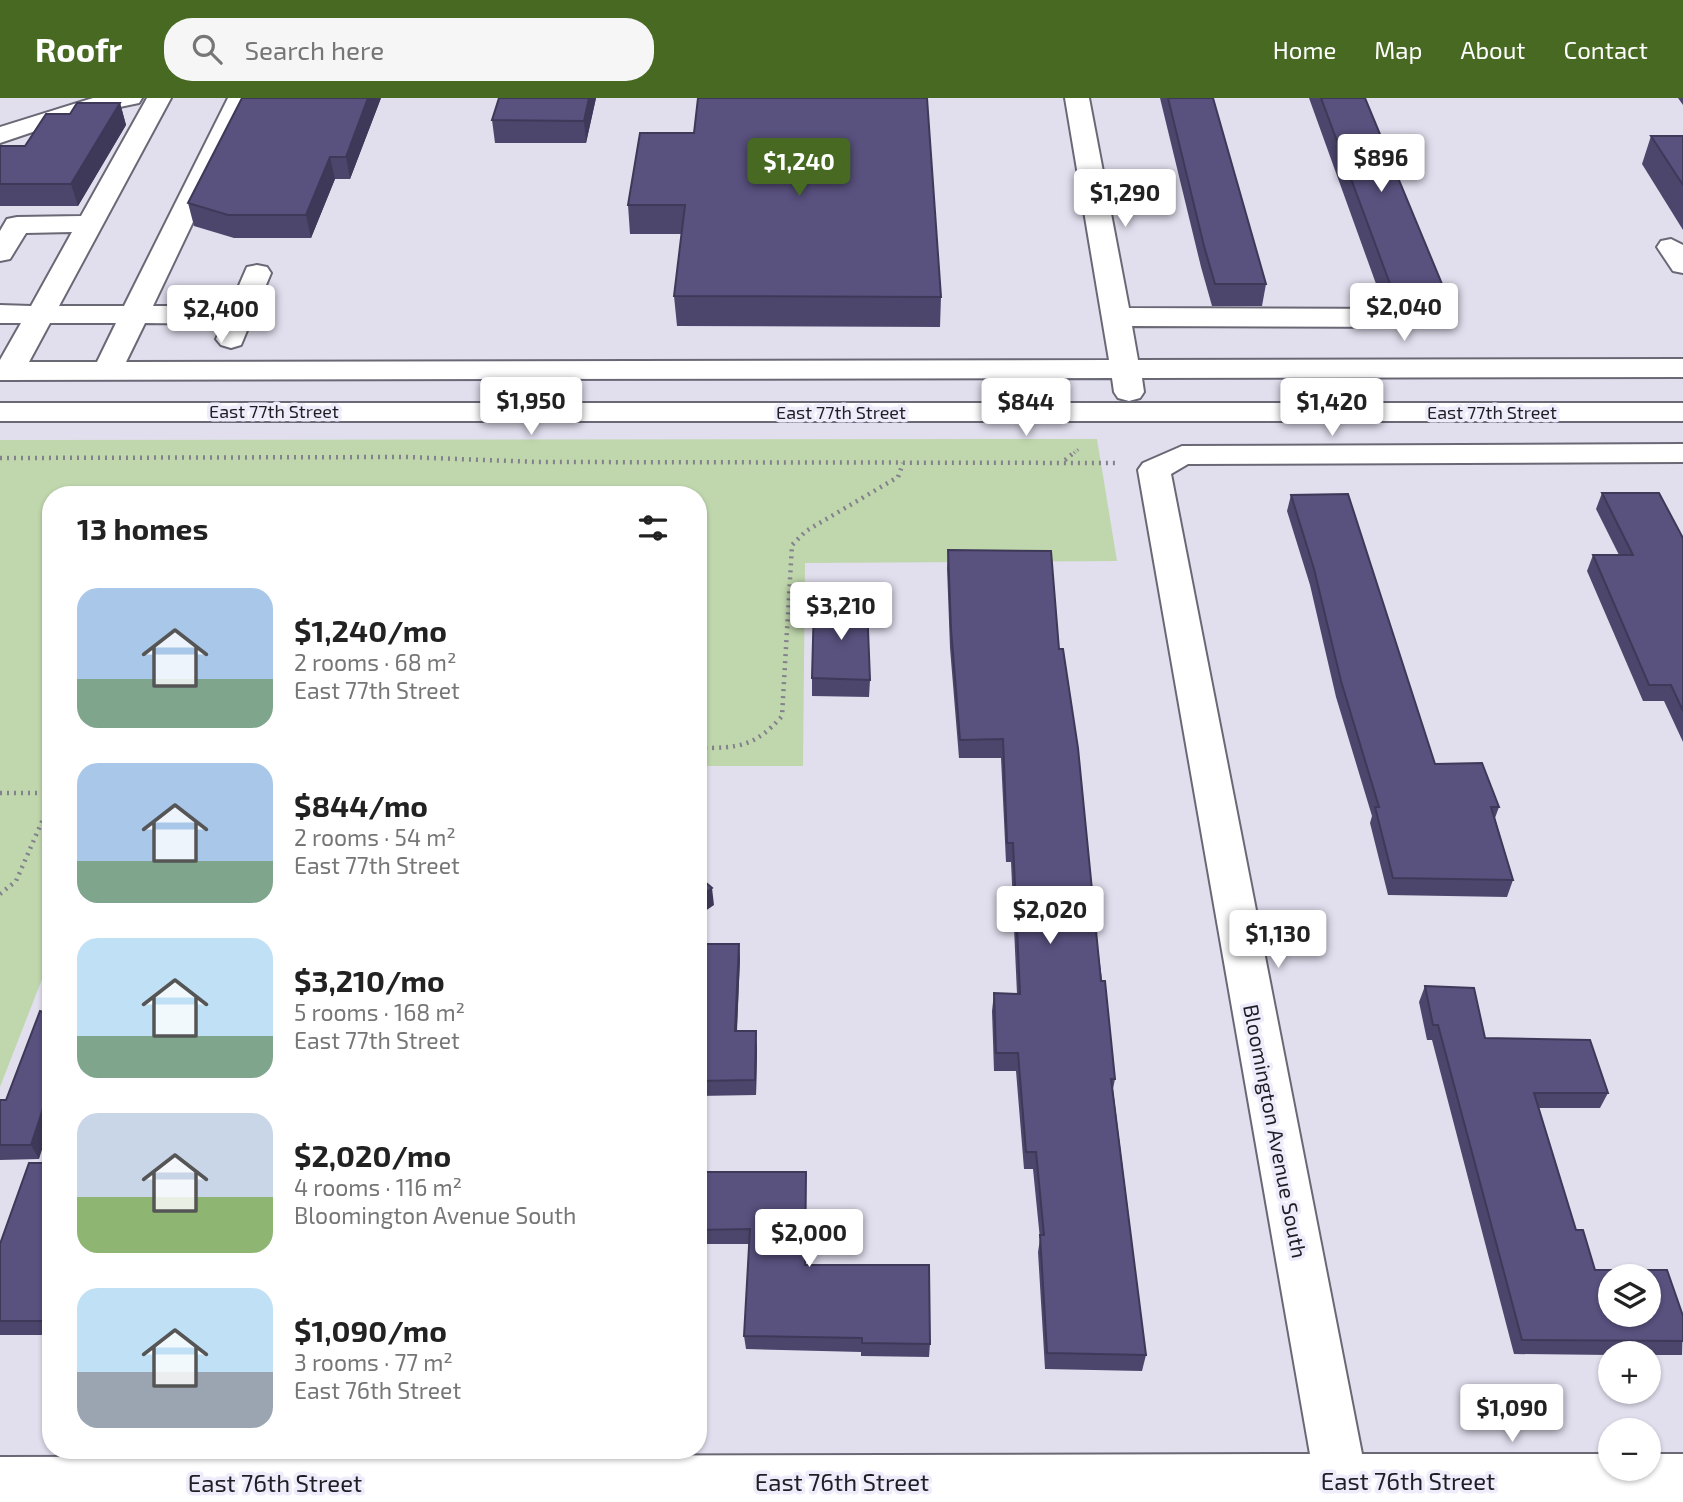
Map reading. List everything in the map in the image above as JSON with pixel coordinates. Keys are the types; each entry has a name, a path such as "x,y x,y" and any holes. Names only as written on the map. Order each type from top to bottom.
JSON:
{"street":[{"path":"0,135 87,106 130,98"},
{"path":"4,371 159,98"},
{"path":"107,371 240,98"},
{"path":"1077,98 1132,412"},
{"path":"0,253 17,225 88,224"},
{"path":"220,370 257,273"},
{"path":"0,314 241,315"},
{"path":"1116,317 1415,318"},
{"name":"East 77th Street","path":"4,371 1683,369"},
{"name":"East 77th Street","path":"0,412 1683,412"},
{"path":"1154,470 1182,454 1683,453"},
{"name":"Bloomington Avenue South","path":"1154,470 1343,1491"},
{"name":"East 76th Street","path":"0,1482 339,1478 1343,1491 1683,1479"}],"path":[{"path":"0,458 406,457 537,462 1065,461 1115,463 1154,470"},
{"path":"707,748 738,748 765,737 782,716 792,545 806,531 898,477 903,463"},
{"path":"0,793 42,793"},
{"path":"0,894 16,881 42,822"}],"green space":[{"path":"1097,439 1117,561 805,563 803,766 707,766 707,486 42,486 42,979 0,1087 0,440"}],"building":[{"path":"242,98 368,98 346,157 330,157 306,215 228,215 188,203"},
{"path":"499,98 589,98 584,121 492,120"},
{"path":"698,98 927,98 941,297 674,296 685,205 628,205 640,133 694,133"},
{"path":"1168,98 1213,98 1266,284 1215,284"},
{"path":"1321,98 1365,98 1442,284 1390,284"},
{"path":"77,103 120,103 71,184 0,184 0,146 25,146 46,114 70,114"},
{"path":"1651,136 1683,136 1683,185"},
{"path":"1602,493 1659,493 1683,538 1683,711 1671,685 1649,685 1593,555 1633,555"},
{"path":"1348,494 1435,764 1482,763 1499,807 1491,807 1513,880 1393,878 1375,807 1379,807 1341,681 1314,569 1291,495"},
{"path":"948,550 1051,551 1059,649 1063,649 1078,748 1101,981 1105,981 1115,1079 1111,1079 1146,1355 1047,1353 1040,1235 1044,1235 1036,1152 1026,1152 1018,1053 996,1053 994,993 1020,994 1013,843 1007,843 1003,739 960,740"},
{"path":"814,603 867,604 870,680 812,678"},
{"path":"707,944 739,944 735,1031 756,1031 755,1080 707,1081"},
{"path":"1425,986 1474,988 1485,1038 1590,1040 1608,1093 1534,1093 1576,1230 1583,1230 1595,1270 1598,1270 1598,1327 1661,1327 1661,1270 1667,1270 1683,1316 1683,1341 1522,1340 1438,1025 1433,1025"},
{"path":"40,1011 42,1012 42,1111 31,1145 0,1145 0,1100 6,1100"},
{"path":"29,1163 42,1163 42,1321 0,1321 0,1244"},
{"path":"707,1172 806,1172 805,1265 929,1265 930,1344 862,1343 862,1338 744,1336 750,1229 707,1230"}]}
